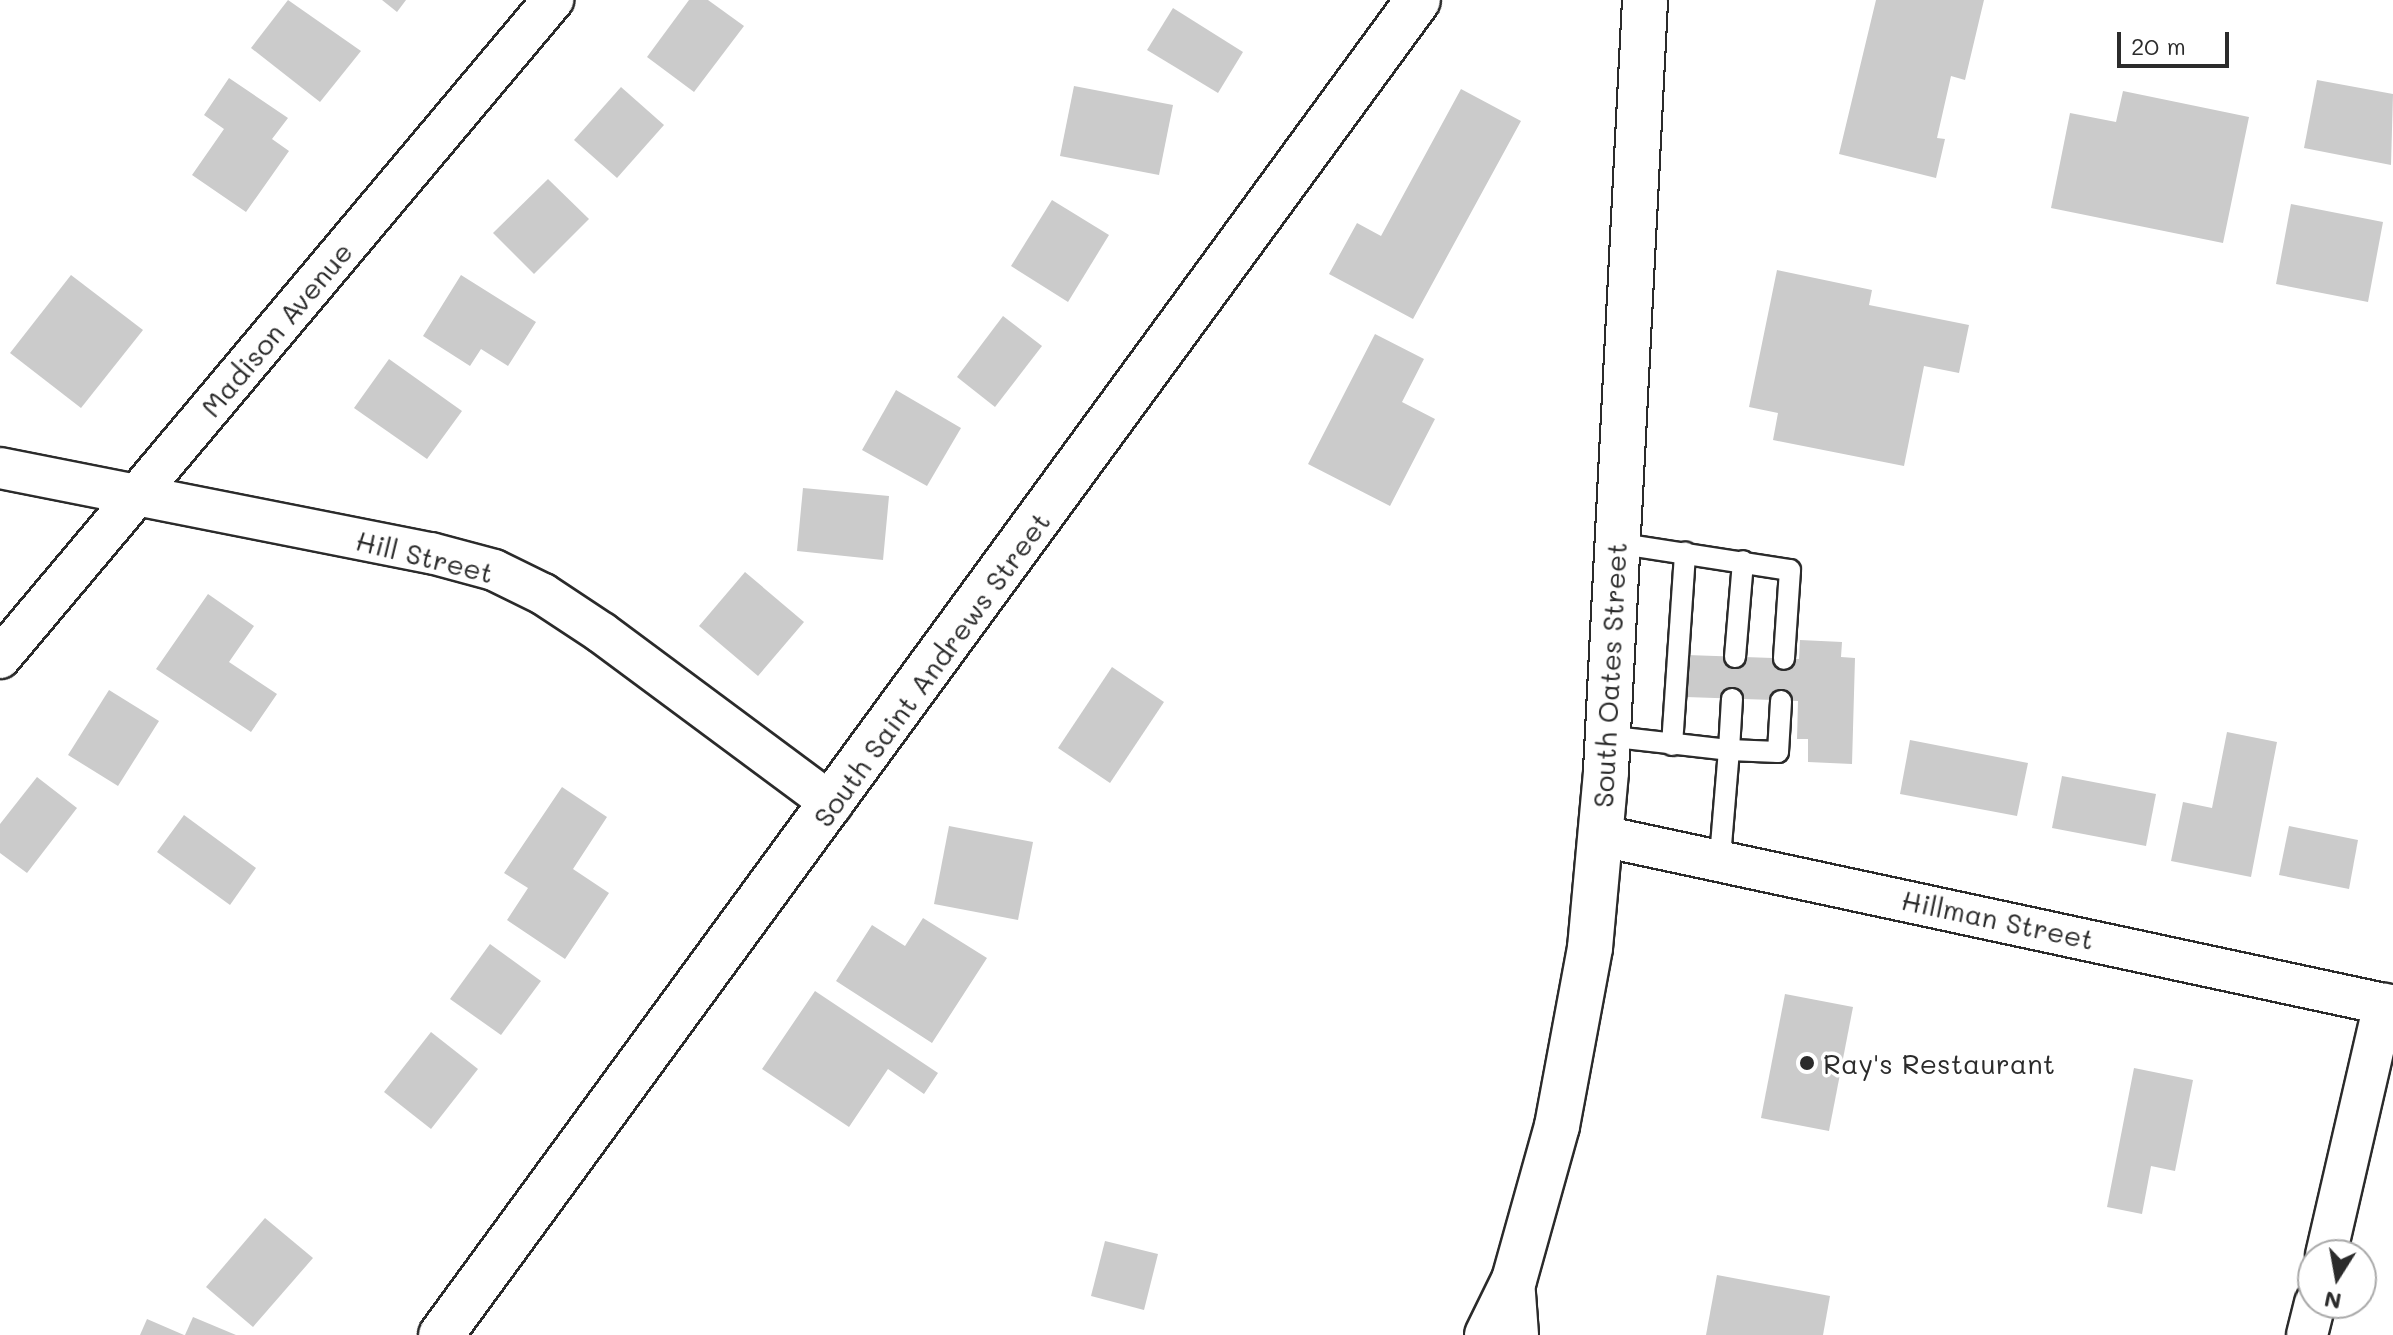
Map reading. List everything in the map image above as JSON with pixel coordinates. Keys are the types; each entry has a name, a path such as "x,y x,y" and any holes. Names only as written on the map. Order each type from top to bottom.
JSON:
{"street":[{"name":"Madison Avenue","path":"0,658 553,0"},
{"name":"South Saint Andrews Street","path":"441,1335 1418,0"},
{"name":"South Oates Street","path":"1487,1335 1514,1280 1576,1036 1602,836 1645,0"},
{"name":"Hill Street","path":"0,468 494,570 543,594 602,633 832,804"},
{"name":"Hillman Street","path":"1602,836 1720,858 2389,1005"},
{"path":"2330,1239 2389,1005"},
{"path":"1514,1280 1518,1335"}],"lane":[{"path":"1615,543 1790,570 1784,659"},
{"path":"1672,745 1685,552"},
{"path":"1735,657 1743,561"},
{"path":"1720,858 1732,699"},
{"path":"1606,736 1672,745 1778,752 1781,701"}],"building":[{"path":"288,0 361,51 320,102 251,48"},
{"path":"382,0 406,0 397,12"},
{"path":"689,0 708,0 744,26 694,92 647,57"},
{"path":"1876,0 1984,0 1965,80 1951,76 1937,138 1945,139 1936,178 1839,154"},
{"path":"1173,8 1243,52 1218,93 1147,50"},
{"path":"229,78 288,118 272,139 289,151 246,212 192,175 224,129 204,115"},
{"path":"2317,80 2393,94 2391,165 2304,148"},
{"path":"1074,86 1173,105 1159,175 1060,156"},
{"path":"621,87 664,125 617,178 574,140"},
{"path":"1461,89 1521,121 1413,319 1329,274 1357,223 1381,236"},
{"path":"2123,91 2249,117 2223,243 2051,208 2070,113 2116,122"},
{"path":"548,179 589,219 534,274 493,233"},
{"path":"1052,200 1109,235 1068,302 1011,266"},
{"path":"2291,204 2383,222 2368,302 2276,284"},
{"path":"1777,270 1872,290 1869,305 1969,325 1959,373 1924,366 1904,466 1773,440 1778,413 1749,407"},
{"path":"71,275 143,330 81,408 10,353"},
{"path":"461,275 536,322 508,366 481,349 470,366 423,336"},
{"path":"1003,316 1042,346 995,407 957,377"},
{"path":"1375,334 1424,359 1402,402 1435,419 1390,506 1308,464"},
{"path":"389,359 462,411 427,459 354,408"},
{"path":"896,390 961,428 927,486 862,450"},
{"path":"803,488 889,496 883,560 797,551"},
{"path":"745,572 804,622 758,676 699,626"},
{"path":"208,594 254,626 229,662 277,694 251,732 156,669"},
{"path":"1800,640 1842,642 1841,657 1855,658 1852,764 1808,762 1808,739 1797,739 1798,701 1686,697 1687,655 1799,659"},
{"path":"1112,667 1164,702 1110,783 1058,748"},
{"path":"109,690 159,721 118,786 68,755"},
{"path":"2227,732 2277,742 2251,877 2171,861 2183,802 2212,808"},
{"path":"1910,740 2028,763 2017,816 1900,794"},
{"path":"2062,776 2156,794 2146,846 2052,828"},
{"path":"37,777 77,808 27,873 0,853 0,824"},
{"path":"562,787 607,817 573,869 609,893 565,959 507,920 528,888 504,873"},
{"path":"184,815 256,868 230,905 157,852"},
{"path":"949,826 1033,842 1018,920 934,904"},
{"path":"2289,826 2358,840 2349,889 2279,875"},
{"path":"923,918 987,958 932,1043 836,981 872,925 905,946"},
{"path":"490,944 541,981 501,1035 450,999"},
{"path":"815,991 938,1073 924,1094 888,1069 849,1127 762,1069"},
{"name":"Ray's Restaurant","path":"1785,994 1853,1007 1829,1131 1761,1118"},
{"path":"431,1032 478,1069 431,1129 384,1092"},
{"path":"2134,1068 2193,1080 2175,1171 2151,1166 2142,1214 2107,1207"},
{"path":"265,1218 313,1258 253,1327 206,1287"},
{"path":"1105,1241 1158,1254 1144,1310 1091,1296"},
{"path":"1717,1275 1830,1296 1823,1335 1706,1335"},
{"path":"193,1317 236,1335 185,1335"},
{"path":"147,1319 184,1335 140,1335"}],"place":[{"name":"Ray's Restaurant","path":"1807,1063"}]}
